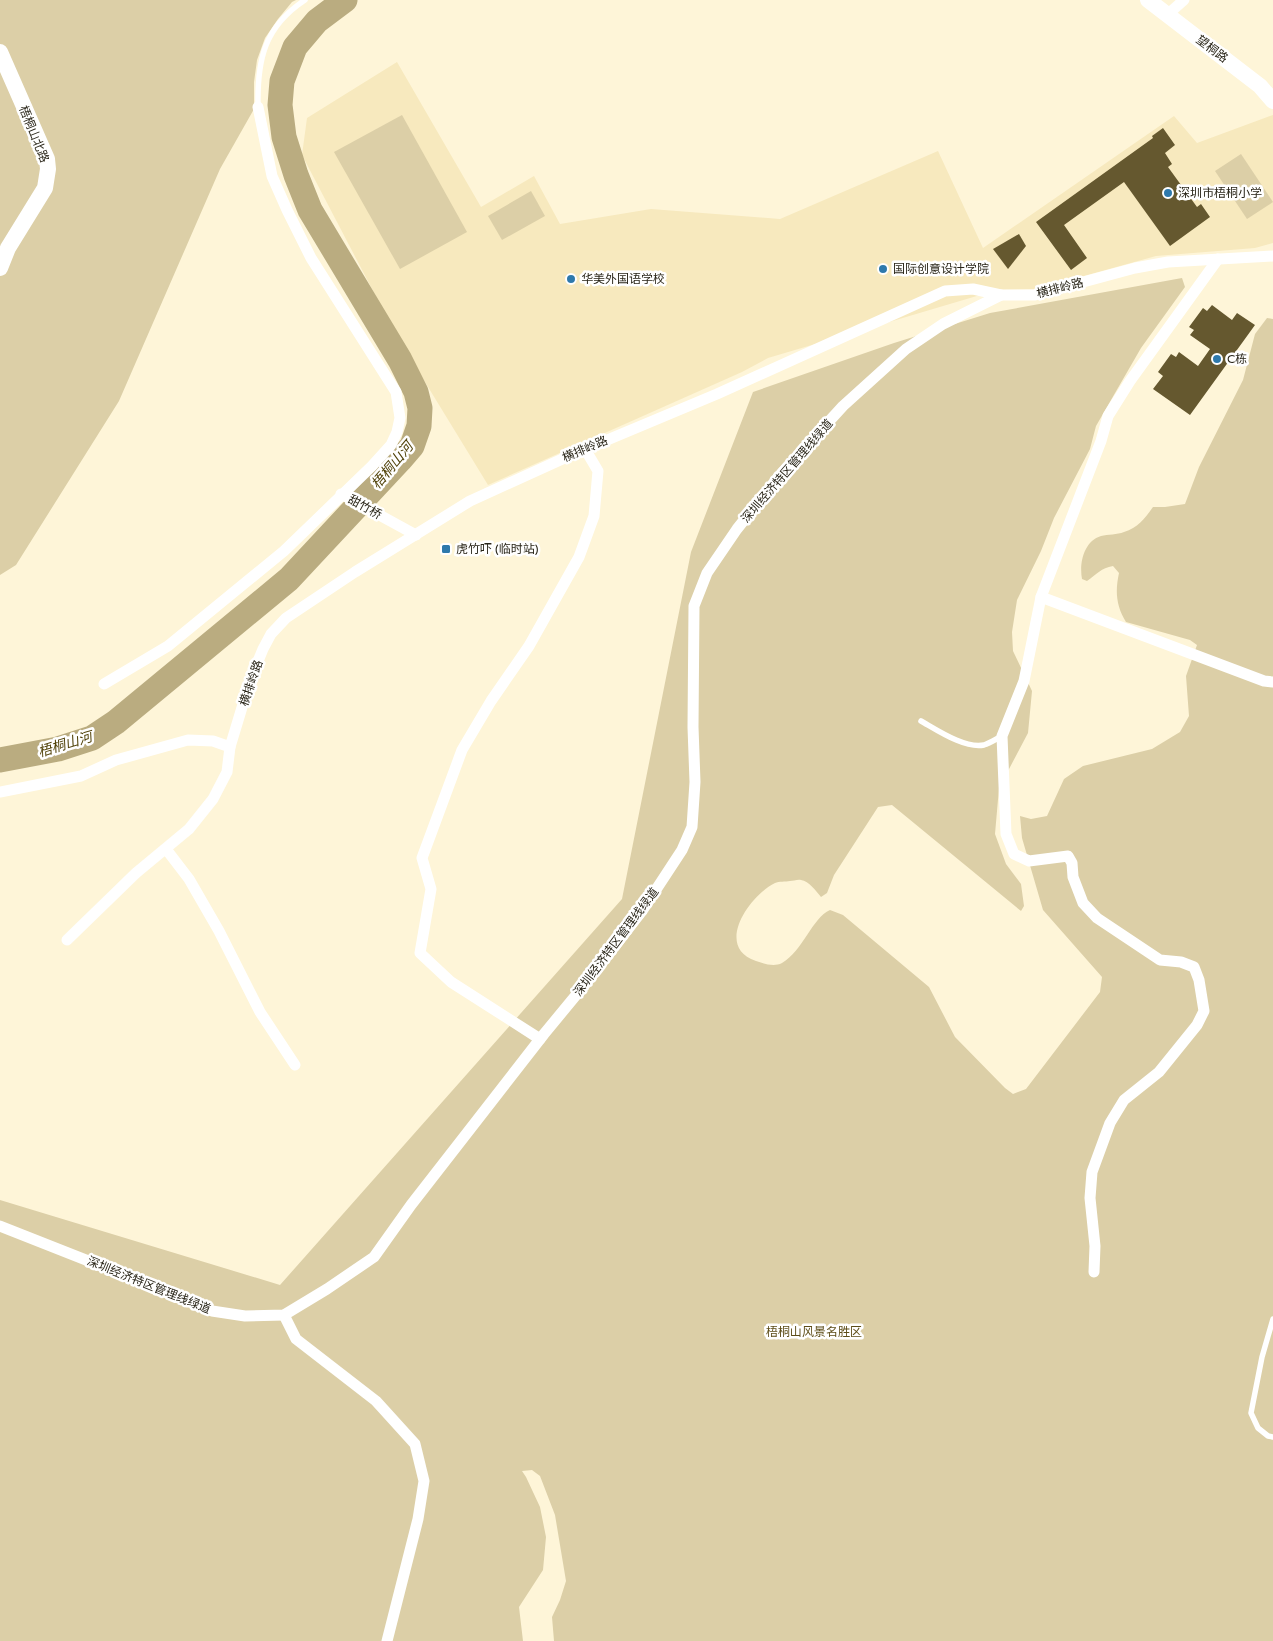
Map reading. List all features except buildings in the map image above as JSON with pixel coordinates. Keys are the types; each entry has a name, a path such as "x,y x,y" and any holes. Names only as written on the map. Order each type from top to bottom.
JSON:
{"street":[{"name":"望桐路","path":"1148,0 1260,86 1273,101"},
{"path":"1167,15 1184,0"},
{"name":"梧桐山北路","path":"0,52 47,159 48,169 45,188 8,248 0,268"},
{"path":"104,684 168,646 284,551 372,466 391,445 399,425 399,405 396,392 311,258 287,210 272,176 258,107"},
{"name":"横排岭路","path":"67,940 136,873 189,829 212,799 227,772 230,747 250,681 262,649 271,634 286,618 470,501 585,449 717,394 945,291 973,288 1001,295 1035,295 1135,268 1168,262 1273,256"},
{"path":"1094,1272 1095,1246 1090,1198 1092,1172 1110,1123 1124,1100 1159,1072 1197,1025 1204,1011 1199,980 1194,967 1181,962 1160,960 1097,918 1083,903 1073,877 1072,863 1068,856 1029,861 1014,854 1006,834 1002,736 1024,681 1041,597 1101,441 1108,416 1130,381 1218,259"},
{"name":"深圳经济特区管理线绿道","path":"0,1226 212,1311 245,1316 284,1315 374,1257 411,1205 642,911 682,850 692,827 695,782 693,727 694,606 707,573 737,529 780,475 843,406 906,349 943,324 1001,295"},
{"path":"540,1039 451,982 420,953 431,889 422,858 462,750 492,700 529,646 579,557 594,516 598,471 585,449"},
{"name":"甜竹桥","path":"341,494 416,534"},
{"path":"1041,597 1264,681 1273,682"},
{"path":"0,792 81,776 116,760 188,740 213,740 230,747"},
{"path":"166,848 190,879 260,1012 295,1065"},
{"path":"284,1315 296,1340 376,1401 415,1444 424,1481 418,1519 386,1641"}],"lane":[{"path":"258,107 258,82 265,45 290,10 306,0"},
{"path":"920,721 969,745 984,745 1002,736"},
{"path":"1273,1319 1262,1357 1252,1413 1258,1428 1268,1436 1273,1437"}],"shaded area":[{"name":"华美外国语学校","path":"397,62 481,207 534,176 560,224 651,209 780,219 938,151 983,248 1174,116 1197,143 1273,115 1273,243 1255,248 1156,256 1037,289 997,290 768,358 742,372 488,485 395,333 302,155 307,118"}],"green space":[{"path":"0,0 296,0 292,2 278,19 265,38 257,60 254,82 254,109 220,169 119,401 16,565 0,575"},
{"path":"402,115 467,232 400,269 334,152"},
{"path":"1241,154 1273,202 1247,219 1215,171"},
{"path":"531,191 545,216 502,240 488,216"},
{"name":"梧桐山风景名胜区","path":"1182,278 1185,287 1141,348 1096,426 1090,449 1054,518 1041,551 1017,600 1012,632 1013,651 1032,691 1028,733 999,788 995,834 1006,864 1021,884 1024,906 1021,911 892,805 878,807 834,875 827,893 821,897 810,884 800,880 775,883 755,899 746,910 737,934 738,945 744,954 756,961 776,965 782,963 796,951 812,927 824,914 830,910 843,915 929,987 955,1037 1005,1088 1013,1094 1026,1089 1100,992 1102,977 1043,910 1022,838 1020,816 1031,819 1047,816 1064,779 1083,766 1152,749 1180,732 1189,716 1186,676 1197,645 1190,640 1126,622 1117,598 1119,573 1113,566 1102,570 1087,581 1082,579 1081,566 1084,553 1095,539 1133,528 1144,519 1153,507 1185,504 1199,467 1243,380 1255,334 1267,318 1273,319 1273,1641 554,1641 552,1617 566,1581 555,1515 540,1476 532,1470 522,1471 540,1507 546,1537 543,1570 519,1607 523,1641 0,1641 0,1200 280,1285 622,899 691,552 753,392 894,343 990,313"}],"waterway":[{"name":"梧桐山河","path":"0,760 58,749 92,738 116,722 289,579 412,446 419,426 420,408 416,392 400,360 310,210 284,137 280,105 282,81 295,47 317,21 345,0"}],"place":[{"name":"深圳市梧桐小学","path":"1168,193"},
{"name":"国际创意设计学院","path":"883,269"},
{"name":"华美外国语学校","path":"571,279"},
{"name":"C栋","path":"1217,359"},
{"name":"虎竹吓 (临时站)","path":"446,549"}]}
